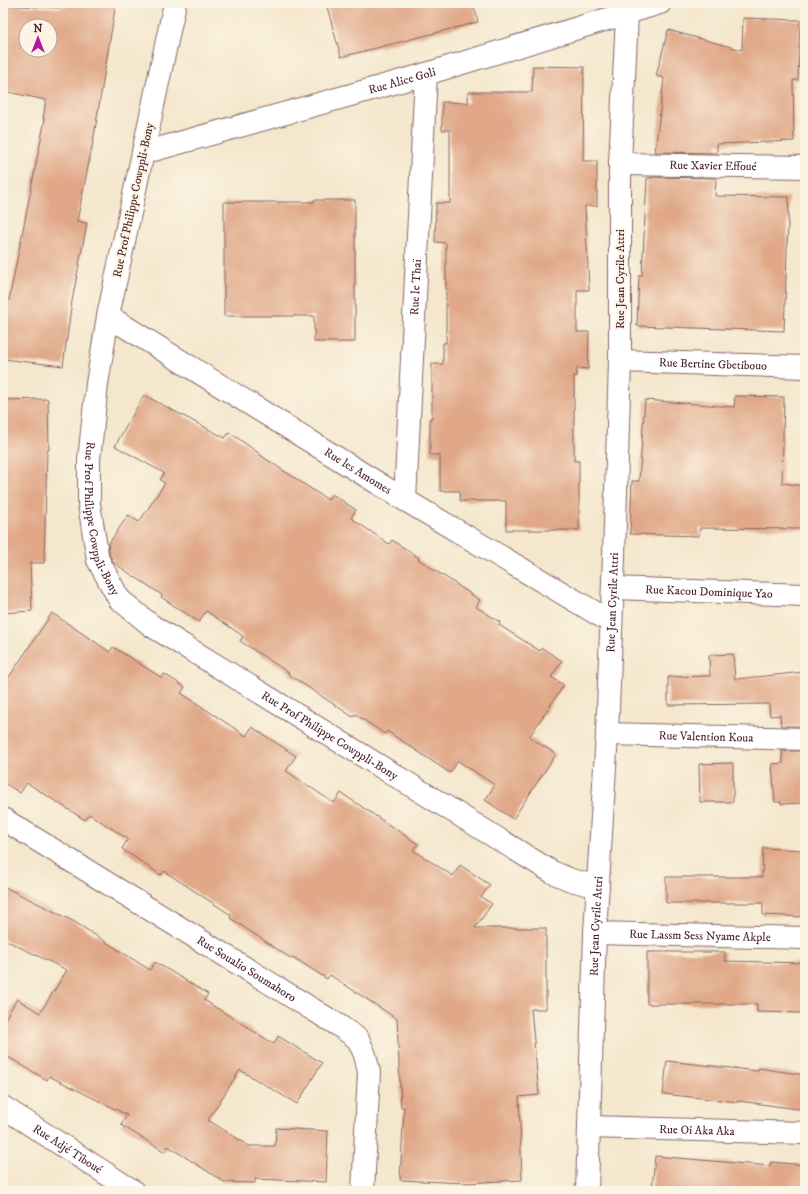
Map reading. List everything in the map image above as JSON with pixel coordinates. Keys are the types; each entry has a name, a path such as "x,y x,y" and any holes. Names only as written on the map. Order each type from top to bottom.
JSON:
{"street":[{"name":"Rue Prof Philippe Cowppli-Bony","path":"175,3 108,316 97,384 89,460 89,504 98,560 119,599 152,626 546,868 571,880 598,887"},
{"name":"Rue Alice Goli","path":"143,152 426,74 660,3"},
{"name":"Rue Jean Cyrile Attri","path":"587,1191 594,933 598,887 606,734 620,361 620,164 627,14"},
{"name":"Rue le Thaï","path":"405,500 426,74"},
{"name":"Rue Xavier Effoué","path":"620,164 805,167"},
{"name":"Rue les Amomes","path":"108,316 405,500 611,622"},
{"name":"Rue Bertine Gbetibouo","path":"620,361 805,367"},
{"name":"Rue Kacou Dominique Yao","path":"612,588 805,595"},
{"name":"Rue Valention Koua","path":"606,734 805,739"},
{"name":"Rue Soualio Soumahoro","path":"3,819 324,1016 358,1039 365,1055 369,1072 363,1191"},
{"name":"Rue Lassm Sess Nyame Akple","path":"594,933 805,938"},
{"name":"Rue Adjé Tiboué","path":"3,1107 133,1191"},
{"name":"Rue Oi Aka Aka","path":"589,1127 805,1133"}],"building":[{"path":"63,3 116,3 93,142 77,221 87,223 72,301 63,366 3,359 3,300 9,300 45,119 43,119 46,100 3,91 3,5 62,8"},
{"path":"326,3 473,3 478,22 341,57"},
{"path":"743,18 800,20 798,80 793,80 794,141 717,144 717,153 655,152 664,78 656,76 668,30 742,50"},
{"path":"533,66 584,67 583,161 597,161 597,206 585,206 589,290 577,290 577,332 589,332 588,369 577,368 577,376 574,376 574,461 579,461 579,530 506,530 506,501 460,501 460,491 440,491 440,455 430,455 432,364 443,364 443,343 446,343 446,243 435,242 436,203 450,203 450,130 442,130 442,102 468,103 468,92 532,92"},
{"path":"647,178 716,178 715,196 789,197 784,331 637,326 639,275 642,275"},
{"path":"314,200 355,200 355,342 314,342 314,316 224,316 224,202 314,202"},
{"path":"144,395 225,438 229,432 260,455 328,500 332,494 356,510 351,518 389,544 392,540 480,600 476,607 500,622 499,625 540,651 542,648 562,661 551,677 564,685 529,737 556,754 513,819 485,800 495,785 458,761 450,773 387,731 385,734 355,714 353,717 288,674 289,673 240,641 243,636 206,611 199,622 114,563 110,556 108,545 128,515 139,522 165,483 160,480 164,473 115,446"},
{"path":"735,396 784,397 782,483 805,486 805,529 700,528 699,536 630,534 632,481 639,481 645,400 734,407"},
{"path":"48,399 49,450 47,450 44,563 30,563 32,611 3,613 3,400"},
{"path":"52,613 110,652 113,647 162,678 164,674 185,687 181,693 246,736 252,727 296,756 286,771 334,803 341,793 418,844 413,850 453,876 460,865 490,885 481,897 492,904 475,928 546,928 546,1009 531,1009 539,1095 519,1097 522,1180 465,1183 400,1180 404,1107 401,1107 397,1019 330,975 327,979 293,957 292,959 230,918 231,915 164,871 161,875 122,849 128,839 89,814 85,820 27,783 20,793 3,782 3,686"},
{"path":"733,654 735,679 805,672 805,726 781,726 780,715 770,716 769,704 668,705 668,677 710,676 709,655"},
{"path":"782,751 805,751 805,803 781,804 781,802 775,802 772,764 783,763"},
{"path":"733,763 733,802 700,802 699,764"},
{"path":"763,848 805,850 805,917 763,915 763,903 666,903 666,877 762,877"},
{"path":"3,886 73,921 150,970 155,962 208,994 204,1000 274,1044 278,1036 322,1063 297,1104 240,1070 208,1120 249,1146 275,1146 276,1128 328,1131 326,1182 255,1179 255,1183 224,1182 168,1146 165,1152 121,1125 127,1115 49,1076 47,1080 3,1054 3,1022 17,999 40,1013 67,970 3,939"},
{"path":"647,952 725,952 725,961 805,963 805,1013 757,1012 757,1004 647,1004"},
{"path":"667,1061 758,1071 758,1068 805,1075 805,1110 739,1101 663,1094"},
{"path":"655,1156 770,1166 771,1162 805,1165 805,1191 652,1191"}]}
